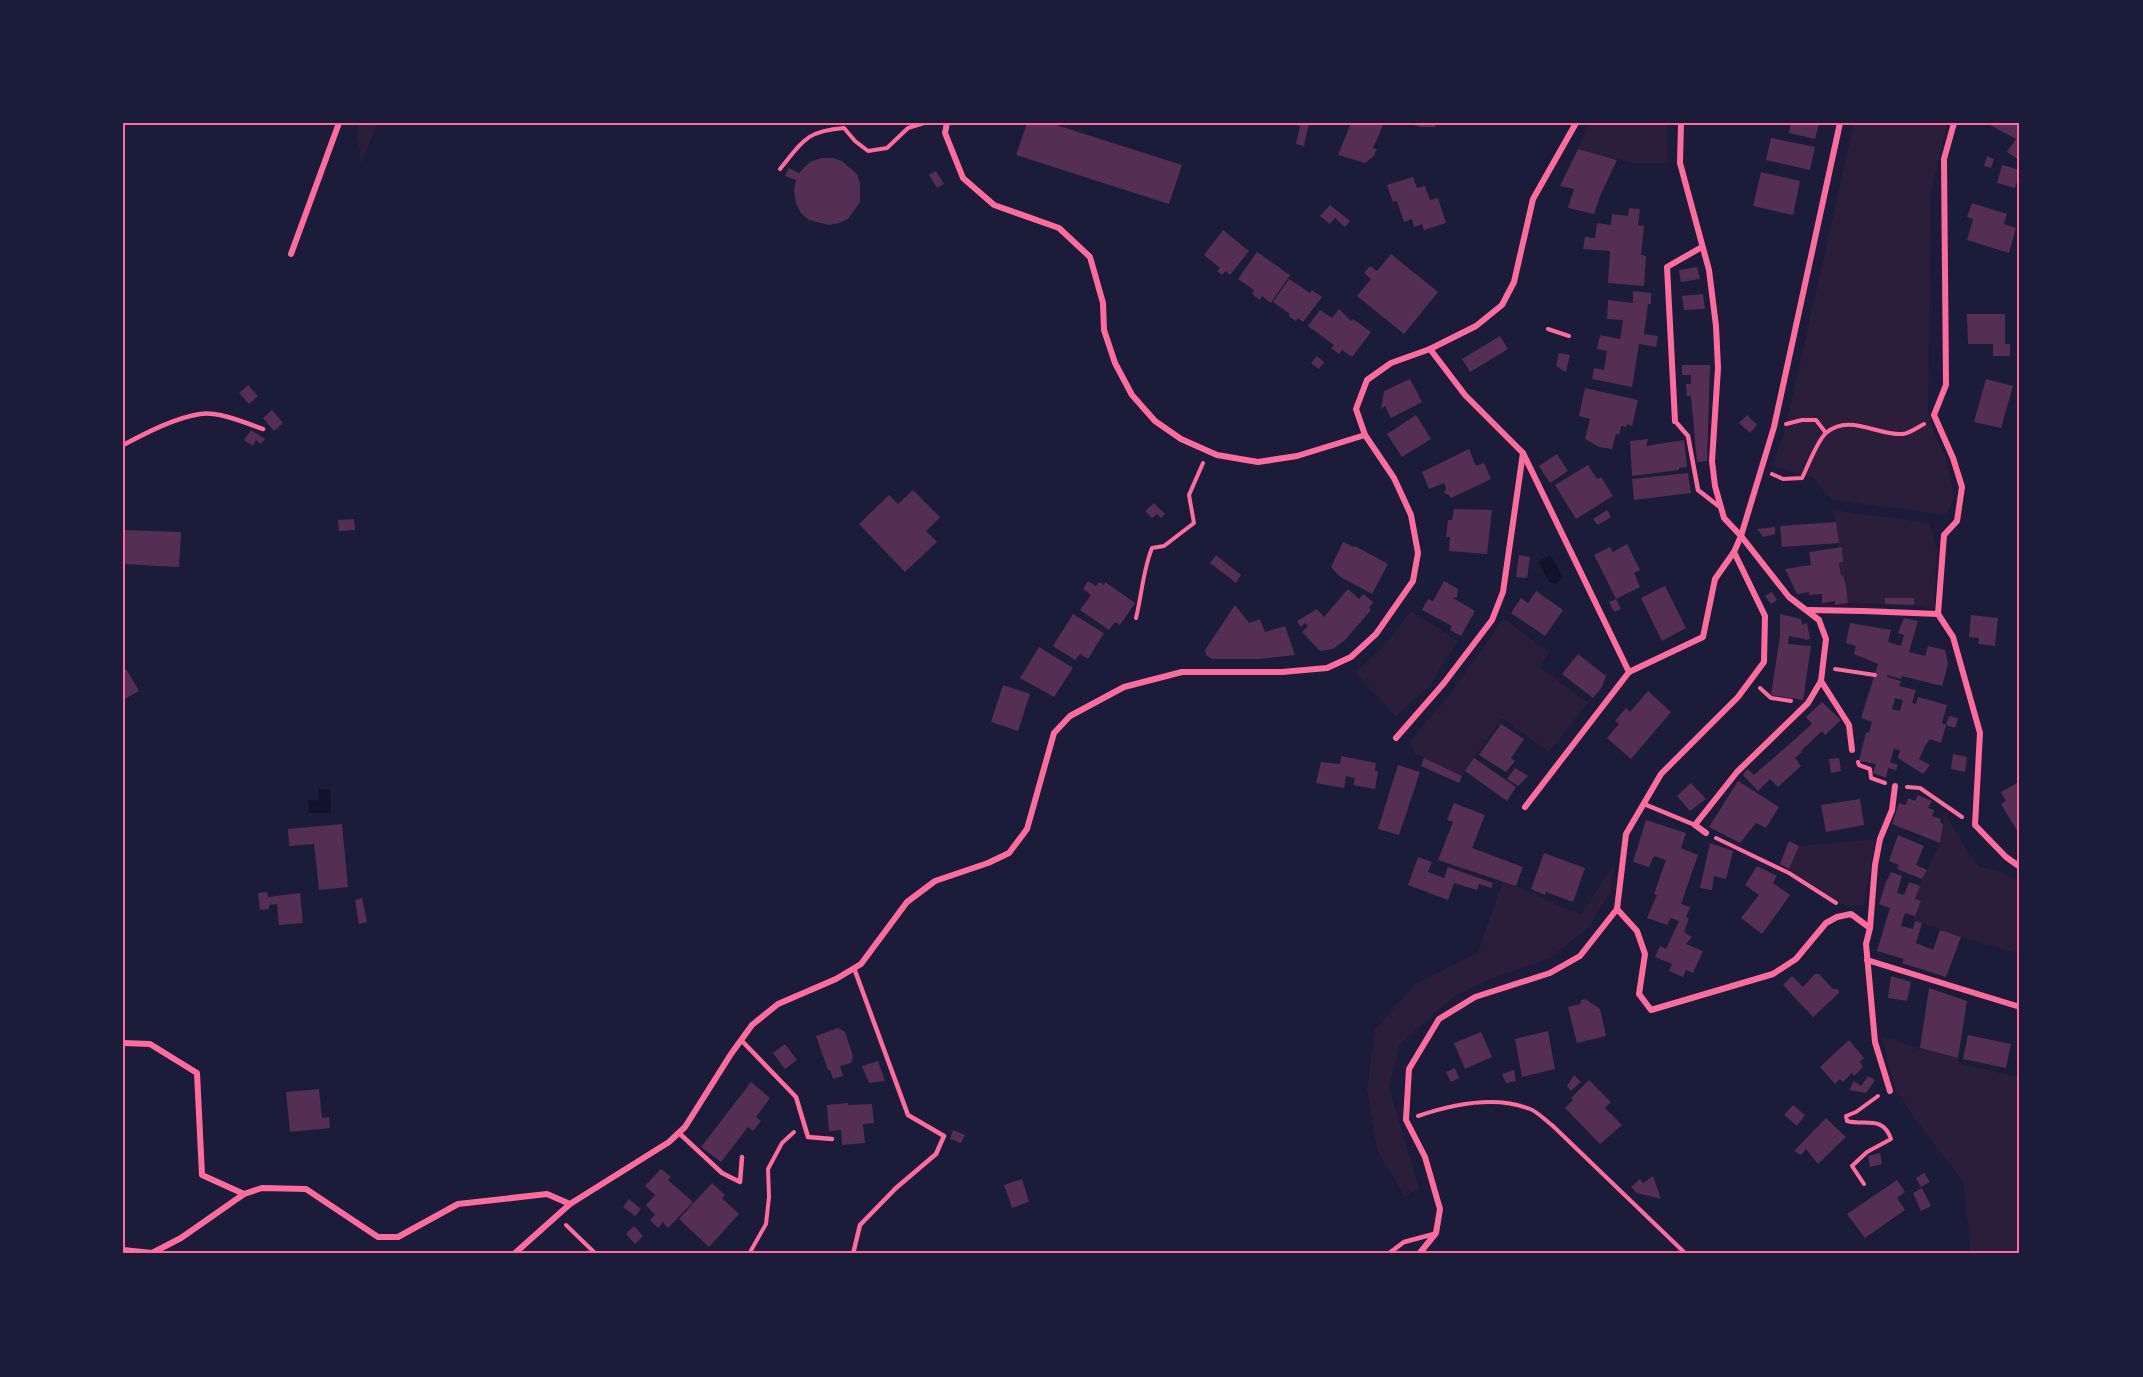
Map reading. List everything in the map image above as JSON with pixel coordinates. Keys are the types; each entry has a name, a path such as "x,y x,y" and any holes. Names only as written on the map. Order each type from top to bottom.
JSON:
{"street":[{"path":"291,254 339,123"},
{"path":"947,123 945,133 963,178 994,206 1059,228 1090,257 1103,303 1104,330 1115,363 1132,395 1155,421 1181,439 1217,455 1258,462 1297,456 1365,435"},
{"path":"514,1254 570,1204 669,1142 686,1127 752,1025 778,1004 836,979 861,964 907,902 935,881 988,863 1009,853 1027,829 1054,733 1070,716 1124,687 1182,672 1282,672 1327,668 1351,657 1376,634 1413,581 1418,553 1411,515 1394,478 1365,435 1356,409 1367,380 1390,363 1430,349 1476,326 1502,305 1514,282 1533,199 1576,123"},
{"path":"1681,123 1680,163 1709,270 1716,326 1718,368 1713,461 1714,486 1724,518 1789,597 1809,610 1819,620 1826,639 1821,681 1808,704 1737,772 1695,825 1706,833"},
{"path":"1525,807 1629,672 1703,637 1715,579 1734,552 1741,536 1774,427 1840,123"},
{"path":"1954,123 1944,159 1946,385 1934,415 1953,458 1962,487 1957,521 1944,535 1938,614 1953,637 1980,734 1975,825 2006,858 2020,867"},
{"path":"1675,421 1667,267 1702,247"},
{"path":"1430,349 1465,395 1523,453 1629,672"},
{"path":"1396,738 1444,683 1492,620 1503,592 1523,453"},
{"path":"1419,1254 1436,1233 1440,1209 1425,1157 1406,1120 1409,1069 1439,1018 1475,997 1550,973 1580,956 1617,909 1626,834 1661,774 1738,697 1764,662 1765,616 1734,552"},
{"path":"1809,610 1938,614"},
{"path":"1821,681 1849,725 1852,750"},
{"path":"1890,1091 1875,1042 1866,944 1870,928 1875,865 1880,839 1892,810 1895,786"},
{"path":"1617,909 1636,931 1645,954 1639,994 1651,1010 1773,975 1796,959 1826,923 1837,917 1851,914 1870,928"},
{"path":"1867,960 2020,1007"},
{"path":"123,1043 150,1044 197,1073 202,1175 244,1194"},
{"path":"123,1250 152,1254 181,1238 244,1194 262,1188 306,1189 378,1237 398,1238 458,1204 547,1194 570,1204"}],"lane":[{"path":"123,446 156,428 201,414 234,419 263,429"},
{"path":"1675,421 1688,436 1698,490 1721,508"},
{"path":"1644,804 1695,825"},
{"path":"853,1254 860,1225 896,1188 936,1154 944,1136 908,1115 854,968"},
{"path":"741,1040 796,1097 808,1137 832,1139"},
{"path":"679,1133 722,1173 740,1182 742,1156"},
{"path":"1388,1254 1404,1242 1436,1233"}],"path":[{"path":"780,169 804,140 822,130 844,128 868,151 887,148 908,128 924,123"},
{"path":"1548,329 1569,336"},
{"path":"1760,470 1783,479 1802,478 1826,433 1841,425 1862,425 1882,432 1904,434 1925,424 1934,415"},
{"path":"1774,427 1802,420 1816,420 1826,433"},
{"path":"1137,618 1145,564 1152,548 1164,546 1194,523 1189,495 1208,451"},
{"path":"1836,669 1875,675"},
{"path":"1751,679 1771,698 1808,704"},
{"path":"1852,750 1859,765 1869,769 1871,778 1895,786 1920,788 1975,825"},
{"path":"1706,833 1789,873 1851,914"},
{"path":"1864,1184 1852,1166 1867,1152 1891,1139 1888,1129 1880,1124 1870,1122 1856,1124 1847,1121 1846,1116 1856,1112 1879,1095 1887,1081"},
{"path":"1406,1120 1446,1106 1502,1101 1532,1110 1552,1126 1686,1254"},
{"path":"749,1254 766,1224 769,1197 768,1169 782,1143 803,1123"},
{"path":"559,1214 568,1229 596,1254"}],"shaded area":[{"path":"359,123 377,123 362,164 357,137"},
{"path":"1589,123 1667,123 1668,163 1633,163 1578,149"},
{"path":"1854,123 1947,123 1931,193 1928,410 1934,434 1947,460 1954,497 1947,515 1832,500 1812,477 1772,466 1784,434"},
{"path":"1832,510 1930,523 1937,551 1934,608 1914,605 1914,598 1885,598 1885,604 1848,603 1839,563 1843,562 1842,548 1839,548"},
{"path":"1550,555 1563,576 1557,583 1550,583 1538,562"},
{"path":"1411,611 1458,641 1430,685 1396,717 1355,672 1384,646"},
{"path":"1504,618 1549,653 1540,667 1588,703 1549,752 1502,718 1462,776 1414,753 1411,740 1454,689"},
{"path":"318,789 330,789 331,813 309,813 308,800 319,801"},
{"path":"1945,813 1968,853 1980,867 1999,871 2020,881 2020,954 1913,920 1921,902 1915,899 1940,843"},
{"path":"1875,839 1864,905 1844,906 1789,869 1799,846"},
{"path":"1615,862 1610,893 1588,928 1549,959 1492,978 1455,996 1400,1044 1389,1087 1419,1188 1405,1197 1377,1150 1367,1090 1375,1029 1414,985 1478,952 1503,880 1581,915"},
{"path":"1882,1036 1923,1050 1958,1058 1958,1063 2018,1077 2017,1080 2020,1081 2020,1254 1971,1254 1963,1181 1917,1122 1896,1090"}],"building":[{"path":"1027,123 1050,123 1182,165 1169,204 1016,155"},
{"path":"1291,123 1309,123 1304,146 1296,144 1300,126"},
{"path":"1351,123 1384,123 1373,148 1377,149 1373,157 1365,163 1338,155"},
{"path":"1407,123 1435,123 1435,127 1421,127"},
{"path":"1791,123 1819,123 1815,139 1789,133"},
{"path":"1991,123 2020,123 2018,159 2007,152 2016,139 1990,125"},
{"path":"1771,138 1815,147 1810,170 1766,160"},
{"path":"1578,149 1617,160 1594,214 1568,208 1574,189 1560,186"},
{"path":"1987,156 1994,159 1991,168 1984,166"},
{"path":"821,158 842,161 857,174 860,183 860,202 848,219 829,225 809,220 801,213 794,191 796,180 785,176 789,168 799,173 810,162"},
{"path":"2002,165 2020,170 2015,188 1997,183"},
{"path":"936,171 944,184 937,188 929,175"},
{"path":"1761,172 1800,181 1793,215 1753,206"},
{"path":"1413,177 1417,188 1425,186 1430,200 1438,198 1446,223 1424,230 1422,224 1414,227 1412,219 1404,222 1397,201 1393,202 1387,185"},
{"path":"1972,203 2007,214 2004,224 2016,228 2009,253 1967,240 1973,219 1967,217"},
{"path":"1330,205 1350,221 1345,227 1335,218 1330,224 1320,216"},
{"path":"1629,208 1640,209 1638,225 1644,226 1641,255 1646,256 1644,286 1608,283 1610,251 1583,249 1585,237 1595,238 1597,223 1611,225 1612,214 1628,216"},
{"path":"1223,230 1249,251 1230,275 1226,271 1222,275 1217,271 1220,268 1204,255"},
{"path":"1257,252 1290,275 1271,303 1262,296 1260,300 1252,294 1254,290 1238,279"},
{"path":"1391,254 1438,292 1404,334 1357,296 1371,279 1364,273 1370,266 1377,271"},
{"path":"1697,267 1700,279 1681,282 1679,270"},
{"path":"1289,279 1310,293 1312,290 1322,297 1303,322 1298,318 1296,321 1288,316 1290,314 1273,302"},
{"path":"1633,291 1651,293 1651,304 1648,304 1644,334 1658,336 1656,347 1639,344 1632,387 1592,379 1594,368 1604,370 1607,351 1597,349 1600,335 1620,339 1623,320 1607,319 1608,300 1633,303"},
{"path":"1703,294 1705,309 1684,310 1682,296"},
{"path":"1339,309 1351,321 1353,319 1371,332 1352,357 1342,350 1339,354 1331,348 1334,345 1308,326 1320,310 1332,318"},
{"path":"1967,314 2005,314 2005,344 2010,344 2010,356 1993,356 1993,344 1968,344"},
{"path":"1500,336 1508,349 1470,372 1462,359"},
{"path":"1559,353 1570,355 1566,372 1556,366"},
{"path":"1317,356 1324,362 1319,369 1311,363"},
{"path":"1682,365 1710,365 1707,461 1697,462 1691,396 1687,396 1686,384 1691,384 1691,375 1682,375"},
{"path":"1410,379 1422,402 1391,418 1385,406 1381,409 1384,391"},
{"path":"1986,379 2013,386 2001,428 1974,422"},
{"path":"248,385 258,396 249,404 239,393"},
{"path":"1585,388 1638,400 1632,426 1627,424 1626,427 1621,426 1612,449 1599,447 1585,439 1590,419 1579,416"},
{"path":"272,410 283,423 274,431 263,418"},
{"path":"1416,415 1431,439 1402,457 1387,434"},
{"path":"1747,415 1757,425 1750,433 1739,423"},
{"path":"251,430 265,439 261,444 256,440 253,446 244,440"},
{"path":"1648,439 1646,446 1684,440 1687,467 1632,476 1630,441"},
{"path":"1469,449 1476,466 1484,463 1491,479 1451,498 1444,493 1446,488 1444,483 1429,489 1422,472"},
{"path":"1557,454 1568,471 1550,483 1539,466"},
{"path":"1588,465 1597,479 1601,477 1613,496 1576,519 1555,485"},
{"path":"1688,473 1691,493 1634,500 1632,479"},
{"path":"913,490 940,517 926,531 937,542 905,572 859,524 889,495 898,504"},
{"path":"1154,503 1165,514 1161,518 1157,514 1152,518 1145,511"},
{"path":"1454,509 1492,510 1487,554 1449,551 1450,537 1446,537 1448,520 1452,520"},
{"path":"1607,510 1611,517 1598,525 1593,519"},
{"path":"354,519 355,530 339,531 338,520"},
{"path":"1836,522 1839,543 1782,547 1780,526"},
{"path":"1775,527 1775,534 1763,537 1757,529"},
{"path":"123,530 181,532 179,567 123,564"},
{"path":"1343,542 1388,564 1372,594 1339,576 1331,567"},
{"path":"1627,544 1640,570 1634,573 1640,587 1616,599 1594,555 1610,547 1613,552"},
{"path":"1842,547 1843,562 1839,563 1848,603 1835,605 1835,601 1822,603 1822,594 1809,595 1809,592 1797,594 1785,569 1811,565 1809,552"},
{"path":"1216,555 1241,575 1236,583 1210,563"},
{"path":"1519,555 1530,557 1527,578 1516,577"},
{"path":"1088,581 1096,586 1099,582 1104,585 1105,582 1135,603 1120,625 1115,622 1109,630 1080,610 1091,595 1083,589"},
{"path":"1444,581 1458,589 1457,597 1453,598 1475,611 1461,636 1450,630 1452,626 1422,610 1428,599 1433,601"},
{"path":"1665,586 1686,628 1662,641 1641,598"},
{"path":"1348,589 1359,599 1363,594 1373,602 1369,608 1371,610 1345,640 1333,649 1320,651 1302,632 1308,626 1305,623 1301,627 1297,621 1317,609 1324,617"},
{"path":"1536,591 1563,610 1545,636 1511,613 1521,598 1528,603"},
{"path":"1772,592 1777,600 1771,604 1765,596"},
{"path":"1885,598 1914,598 1914,605 1885,604"},
{"path":"1616,599 1621,609 1614,612 1609,602"},
{"path":"1235,605 1249,623 1260,619 1265,632 1285,626 1295,655 1258,659 1212,659 1206,655 1205,650"},
{"path":"1073,614 1104,633 1088,659 1080,654 1075,660 1053,646"},
{"path":"1780,614 1801,619 1802,625 1807,623 1810,639 1789,636 1788,644 1811,646 1803,700 1771,695 1780,636"},
{"path":"1971,615 1998,618 1995,646 1978,644 1979,638 1969,637"},
{"path":"1904,618 1918,621 1909,652 1925,656 1928,646 1945,650 1948,664 1942,686 1902,676 1901,679 1888,675 1887,677 1901,681 1899,686 1916,690 1912,703 1916,704 1918,697 1947,705 1942,723 1946,725 1941,743 1930,739 1925,746 1919,759 1930,765 1923,774 1898,758 1900,750 1894,749 1890,762 1898,765 1896,770 1888,768 1886,778 1873,773 1876,764 1859,761 1866,732 1869,733 1872,722 1861,718 1878,664 1854,654 1856,646 1846,643 1850,623 1891,630 1888,642 1901,646 1904,635 1898,633","holes":["1895,698 1903,700 1900,711 1892,709"]},
{"path":"1039,647 1073,668 1054,697 1020,678"},
{"path":"1578,654 1606,676 1602,687 1593,698 1562,674"},
{"path":"126,669 139,691 123,700 123,671"},
{"path":"1003,685 1030,694 1018,731 991,722"},
{"path":"1648,691 1671,712 1631,759 1607,738 1619,724 1615,721 1626,708 1630,712"},
{"path":"1822,702 1841,720 1825,735 1822,731 1801,751 1795,758 1801,766 1778,787 1770,779 1758,791 1743,775 1744,773 1748,769 1754,775 1812,724 1806,717"},
{"path":"1949,716 1958,718 1955,728 1946,725"},
{"path":"1501,724 1524,739 1511,758 1515,761 1506,772 1479,755"},
{"path":"1953,754 1967,757 1965,772 1951,769"},
{"path":"1341,756 1376,763 1375,771 1378,771 1375,789 1353,785 1355,778 1346,776 1344,788 1316,783 1321,762 1340,764"},
{"path":"1424,758 1462,776 1459,783 1421,766"},
{"path":"1474,758 1516,787 1507,801 1465,771"},
{"path":"1839,758 1841,771 1831,773 1829,759"},
{"path":"1398,765 1420,772 1399,835 1378,829"},
{"path":"1515,768 1528,776 1518,786 1507,779"},
{"path":"1738,781 1779,807 1766,828 1756,823 1740,843 1709,827"},
{"path":"1691,783 1706,799 1690,811 1677,796"},
{"path":"2017,783 2020,787 2020,831 2018,832 2001,804 2006,801 2001,792"},
{"path":"1918,795 1932,801 1928,808 1934,810 1932,816 1941,819 1940,822 1943,824 1940,843 1892,824 1899,803 1906,805 1908,798 1915,801"},
{"path":"1860,799 1864,825 1826,832 1821,805"},
{"path":"1454,803 1485,815 1472,848 1523,867 1516,886 1438,860 1453,822 1447,820"},
{"path":"1646,820 1686,833 1681,848 1698,855 1681,904 1690,907 1684,932 1692,937 1686,944 1703,951 1693,973 1686,970 1683,977 1669,971 1672,964 1655,957 1660,946 1666,949 1679,921 1671,918 1667,925 1647,918 1657,895 1654,894 1666,860 1654,856 1649,867 1633,862"},
{"path":"342,824 348,887 319,890 314,844 289,846 288,829"},
{"path":"1898,835 1924,846 1916,865 1927,870 1922,879 1897,869 1899,865 1889,861"},
{"path":"1789,841 1799,846 1789,869 1780,864"},
{"path":"1710,843 1733,851 1726,879 1714,876 1712,890 1700,888"},
{"path":"1544,853 1585,868 1573,902 1531,889"},
{"path":"1418,857 1432,862 1428,872 1444,878 1448,867 1493,883 1491,888 1479,884 1477,890 1454,883 1448,900 1408,885"},
{"path":"1757,866 1777,876 1773,883 1790,895 1762,934 1741,918 1759,895 1745,885"},
{"path":"1891,872 1902,876 1897,893 1904,895 1909,882 1920,886 1915,899 1921,901 1915,916 1905,913 1901,926 1913,929 1915,921 1922,923 1916,943 1933,950 1940,930 1961,937 1946,977 1902,963 1904,959 1877,951 1890,908 1879,904"},
{"path":"267,892 268,897 300,893 303,923 279,925 277,904 269,905 269,909 260,910 258,893"},
{"path":"362,898 367,922 359,924 355,900"},
{"path":"1815,974 1819,974 1833,989 1838,989 1839,993 1813,1017 1783,985 1792,976 1803,987"},
{"path":"1891,976 1911,982 1907,1001 1888,998"},
{"path":"1929,988 1967,1001 1958,1058 1920,1048"},
{"path":"1585,999 1600,1009 1606,1036 1577,1043 1568,1007 1580,1004 1581,1000"},
{"path":"838,1028 845,1032 853,1056 851,1063 840,1066 843,1076 833,1079 816,1036"},
{"path":"1548,1031 1555,1069 1522,1077 1515,1039"},
{"path":"1481,1032 1492,1057 1465,1069 1454,1043"},
{"path":"1968,1035 2011,1044 2006,1068 1963,1059"},
{"path":"1849,1040 1864,1058 1860,1062 1863,1067 1854,1076 1852,1073 1843,1082 1840,1079 1835,1084 1820,1067"},
{"path":"785,1044 797,1060 785,1069 773,1053"},
{"path":"878,1061 885,1081 869,1083 862,1066"},
{"path":"1455,1068 1459,1078 1451,1082 1446,1072"},
{"path":"1514,1070 1516,1081 1506,1083 1502,1074"},
{"path":"1574,1075 1581,1082 1571,1091 1567,1086"},
{"path":"1868,1076 1875,1080 1866,1093 1849,1090 1854,1081 1861,1086"},
{"path":"1589,1080 1611,1102 1605,1108 1622,1125 1600,1144 1565,1108 1573,1100 1571,1098"},
{"path":"751,1082 770,1098 756,1117 761,1121 753,1131 748,1127 721,1162 701,1147"},
{"path":"319,1089 322,1118 329,1117 330,1128 290,1132 286,1092"},
{"path":"848,1103 848,1105 872,1104 874,1123 863,1124 865,1143 842,1145 841,1130 829,1131 827,1105"},
{"path":"1793,1105 1805,1115 1797,1126 1784,1115"},
{"path":"1826,1118 1846,1137 1818,1164 1806,1149 1801,1155 1794,1151"},
{"path":"953,1130 965,1135 961,1143 950,1139"},
{"path":"1880,1153 1882,1164 1870,1167 1868,1156"},
{"path":"661,1169 671,1177 668,1180 693,1202 668,1228 663,1222 658,1228 650,1220 655,1215 646,1205 655,1195 645,1186"},
{"path":"1924,1173 1930,1182 1921,1187 1916,1178"},
{"path":"1653,1176 1661,1199 1637,1193 1631,1187 1640,1179 1643,1183"},
{"path":"1022,1179 1029,1202 1012,1208 1004,1185"},
{"path":"1897,1180 1905,1192 1897,1198 1905,1210 1865,1238 1847,1214"},
{"path":"712,1183 725,1195 722,1198 739,1214 709,1247 679,1219"},
{"path":"1922,1188 1931,1206 1921,1211 1913,1193"},
{"path":"629,1199 641,1209 635,1216 623,1207"},
{"path":"634,1226 643,1236 635,1244 626,1234"}]}
